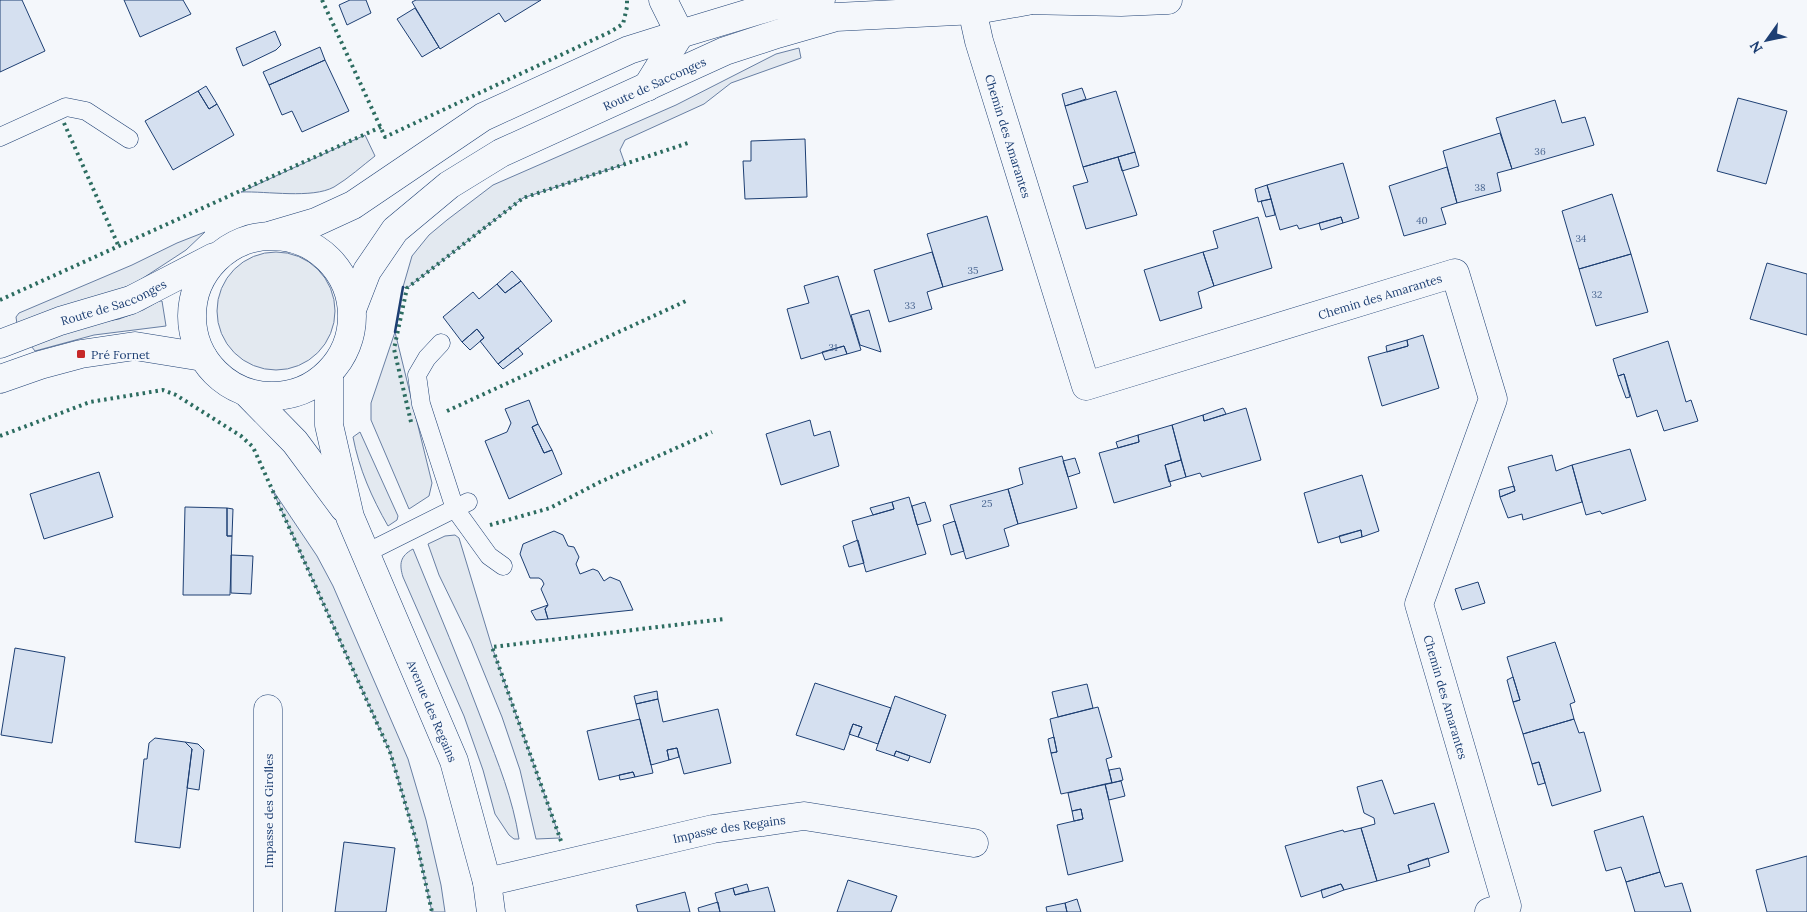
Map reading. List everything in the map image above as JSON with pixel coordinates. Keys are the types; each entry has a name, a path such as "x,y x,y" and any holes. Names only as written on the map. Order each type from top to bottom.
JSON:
{"street":[{"path":"663,0 680,34 725,51"},
{"path":"272,235 301,240 326,255 344,279 353,307 349,343 329,374 305,390 276,397 247,393 222,379 203,357 193,330 193,301 203,274 222,252 246,239 272,235 316,222 352,205 482,117 630,50 773,6 820,0"},
{"name":"Route de Sacconges","path":"353,307 367,271 395,230 449,185 501,152 725,51 836,17 976,10 1024,0 1122,2 1168,0"},
{"name":"Chemin des Amarantes","path":"976,10 975,23 979,41 1086,386 1455,273 1493,399 1419,604 1507,906 1489,912"},
{"path":"647,87 680,34"},
{"name":"Route de Sacconges","path":"0,344 60,321 131,300 222,252"},
{"path":"0,379 40,365 81,354 135,346 203,357"},
{"name":"Avenue des Regains","path":"329,374 329,425 350,517 454,761 486,882 491,912"},
{"name":"Avenue des Regains","path":"247,393 295,442 350,517"},
{"name":"Impasse des Girolles","path":"268,709 268,912"},
{"name":"Impasse des Regains","path":"486,882 713,830 804,816 974,843"}],"lane":[{"path":"0,137 66,107 86,111 129,139"},
{"path":"441,343 427,358 417,375 421,404 462,505 489,556 503,566"},
{"path":"366,553 462,505"}],"shaded area":[{"path":"799,48 801,58 731,83 704,104 625,140 620,150 625,164 523,198 407,288 403,287 412,256 429,235 493,185 676,105 776,54"},
{"path":"365,135 375,156 334,187 325,191 302,194 241,192"},
{"path":"205,232 186,250 137,282 119,290 45,313 17,324 16,317 19,313"},
{"path":"276,252 299,257 318,269 330,288 335,311 330,334 318,353 299,365 276,370 253,365 234,353 222,334 217,311 222,288 234,269 253,257"},
{"path":"162,301 166,326 94,335 35,351 28,342 84,325 119,319 143,310"},
{"path":"395,332 432,483 429,496 409,509 371,420 371,403"},
{"path":"360,432 398,516 397,520 388,526 362,472 353,437"},
{"path":"272,489 317,556 333,586 408,759 426,820 441,885 445,912 432,912 416,840 390,752"},
{"path":"455,535 459,538 492,647 560,838 536,839 520,770 502,717 471,641 439,575 428,544 445,536"},
{"path":"413,549 500,767 513,810 519,839 514,839 509,835 495,814 483,770 464,716 403,577 401,568 403,558 405,554"}],"building":[{"path":"0,0 22,0 45,51 0,72"},
{"path":"124,0 183,0 191,14 140,37"},
{"path":"350,0 366,0 371,13 347,25 339,5"},
{"path":"416,0 541,0 505,22 499,13 440,49 412,2"},
{"path":"415,8 439,47 422,57 397,19"},
{"path":"275,31 281,45 276,50 243,66 236,48"},
{"path":"320,47 325,60 269,85 263,72"},
{"path":"325,60 349,111 302,132 292,111 282,115 269,85"},
{"path":"206,86 217,104 209,109 198,91"},
{"path":"1082,88 1086,99 1065,106 1062,94"},
{"path":"198,91 209,109 217,104 234,135 173,170 145,121"},
{"path":"1116,91 1135,152 1083,167 1065,106"},
{"path":"1738,98 1787,111 1766,184 1717,171"},
{"path":"1555,100 1562,123 1585,117 1594,145 1512,169 1496,118"},
{"path":"1500,133 1512,169 1497,173 1501,191 1457,203 1443,151"},
{"path":"805,139 807,197 745,199 743,161 751,161 751,141"},
{"path":"1135,152 1139,166 1122,171 1118,157"},
{"path":"1118,157 1137,215 1086,229 1073,186 1088,182 1083,167"},
{"path":"1343,163 1359,218 1343,223 1341,217 1299,229 1297,225 1280,230 1267,185"},
{"path":"1447,167 1457,203 1441,208 1446,224 1404,236 1389,186"},
{"path":"1267,185 1271,199 1258,202 1255,189"},
{"path":"1612,194 1631,254 1579,269 1562,211"},
{"path":"1271,199 1275,215 1266,217 1261,201"},
{"path":"987,216 1003,270 943,287 927,234"},
{"path":"1258,217 1272,268 1214,286 1203,252 1218,248 1213,231"},
{"path":"1341,217 1343,223 1321,230 1319,223"},
{"path":"932,252 943,287 927,292 932,309 889,322 874,270"},
{"path":"1203,252 1214,286 1198,292 1202,308 1160,321 1144,270"},
{"path":"1631,254 1648,312 1596,326 1579,269"},
{"path":"1767,263 1807,274 1807,335 1750,319"},
{"path":"512,271 521,281 505,293 497,284"},
{"path":"838,276 861,350 847,354 844,346 801,359 787,309 809,303 804,286"},
{"path":"521,281 552,321 498,364 480,341 484,338 477,329 462,342 443,317 473,292 479,299 497,284 505,293"},
{"path":"869,310 881,352 860,345 851,315"},
{"path":"477,329 484,338 470,350 462,342"},
{"path":"1423,335 1439,388 1382,406 1368,357 1408,346 1407,340"},
{"path":"1407,340 1408,346 1387,352 1386,346"},
{"path":"1668,341 1686,402 1691,400 1698,421 1664,431 1657,410 1637,417 1624,374 1618,376 1613,359"},
{"path":"844,346 847,354 825,360 822,352"},
{"path":"518,348 523,354 503,369 498,364"},
{"path":"1624,374 1630,397 1626,398 1618,376"},
{"path":"529,400 538,424 532,427 544,453 552,450 562,474 509,499 485,441 507,432 511,423 505,409"},
{"path":"1223,408 1226,414 1204,421 1203,415"},
{"path":"1246,408 1261,460 1202,477 1200,473 1186,477 1172,425 1203,415 1204,421"},
{"path":"810,420 814,436 830,431 839,466 781,485 766,434"},
{"path":"538,424 552,450 544,453 532,427"},
{"path":"1172,425 1181,460 1165,465 1171,486 1114,503 1099,453 1139,442 1138,435"},
{"path":"1138,435 1139,442 1118,448 1116,442"},
{"path":"1630,449 1646,500 1602,514 1600,511 1586,515 1572,465"},
{"path":"1552,455 1556,471 1572,465 1582,502 1523,520 1522,514 1508,518 1500,497 1515,491 1508,467"},
{"path":"1062,456 1077,508 1018,524 1008,489 1023,484 1019,468"},
{"path":"1075,458 1080,473 1068,477 1063,461"},
{"path":"1181,460 1186,477 1169,482 1165,465"},
{"path":"99,472 113,517 44,539 30,494"},
{"path":"1362,475 1379,531 1362,537 1361,530 1318,543 1304,493"},
{"path":"1514,486 1515,491 1500,497 1499,490"},
{"path":"1008,489 1018,524 1004,529 1009,546 966,559 950,505"},
{"path":"909,497 926,554 866,572 852,521 894,509 892,502"},
{"path":"892,502 894,509 873,515 870,508"},
{"path":"925,502 931,521 917,525 912,506"},
{"path":"185,507 227,508 227,536 232,536 230,595 183,595"},
{"path":"227,508 233,509 232,536 227,536"},
{"path":"955,521 964,551 951,555 943,525"},
{"path":"1361,530 1362,537 1341,543 1339,536"},
{"path":"554,531 563,535 568,546 574,547 579,557 576,564 580,574 593,569 598,571 604,581 610,577 620,581 633,610 548,619 545,609 548,605 541,589 544,584 539,578 530,578 520,554 523,544"},
{"path":"858,540 864,563 849,567 843,546"},
{"path":"231,555 253,556 251,594 231,593"},
{"path":"1478,582 1485,603 1462,610 1455,589"},
{"path":"548,605 545,609 548,619 536,620 531,611"},
{"path":"1555,642 1575,702 1570,704 1574,719 1523,734 1513,702 1520,700 1507,657"},
{"path":"15,648 65,657 52,743 1,735"},
{"path":"1513,677 1520,700 1513,702 1507,680"},
{"path":"815,683 891,708 878,744 858,737 862,727 853,724 844,750 796,735"},
{"path":"1087,684 1093,708 1058,717 1052,692"},
{"path":"657,691 658,699 636,704 634,696"},
{"path":"895,696 946,715 930,763 896,751 894,756 876,750"},
{"path":"658,699 663,722 718,709 731,763 684,774 677,748 667,750 669,760 651,765 636,704"},
{"path":"1098,707 1112,757 1106,759 1112,783 1061,794 1051,753 1057,752 1050,719"},
{"path":"640,719 653,773 635,777 633,772 599,780 587,731"},
{"path":"1574,719 1579,733 1584,732 1601,791 1552,806 1539,762 1532,764 1523,734"},
{"path":"853,724 862,727 858,737 849,734"},
{"path":"1054,737 1057,752 1051,753 1048,739"},
{"path":"155,738 185,742 192,749 180,848 135,842 144,759 147,759 149,743"},
{"path":"185,742 198,744 204,750 199,790 187,788 192,749"},
{"path":"677,748 679,757 669,760 667,750"},
{"path":"896,751 910,756 908,761 894,756"},
{"path":"1539,762 1545,783 1538,785 1532,764"},
{"path":"1120,768 1123,780 1112,783 1109,770"},
{"path":"633,772 635,777 620,780 619,775"},
{"path":"1382,780 1394,814 1434,803 1449,852 1408,865 1410,872 1377,881 1361,828 1375,824 1374,818 1364,813 1357,787"},
{"path":"1121,781 1125,796 1109,800 1105,784"},
{"path":"1105,784 1123,861 1068,875 1057,825 1083,819 1081,809 1072,811 1068,793"},
{"path":"1081,809 1083,819 1074,821 1072,811"},
{"path":"1643,816 1660,872 1626,882 1621,867 1606,871 1594,831"},
{"path":"1361,828 1377,881 1344,890 1341,884 1301,897 1285,846 1343,830 1344,832"},
{"path":"344,842 395,848 386,912 335,912"},
{"path":"1807,856 1807,912 1767,912 1756,870"},
{"path":"1428,858 1430,866 1410,872 1408,865"},
{"path":"1660,872 1665,887 1682,883 1691,912 1635,912 1626,882"},
{"path":"848,880 897,896 891,912 837,912"},
{"path":"747,884 749,891 735,895 733,888"},
{"path":"1341,884 1344,890 1323,898 1321,890"},
{"path":"768,887 775,912 720,912 715,893 733,888 735,895"},
{"path":"685,892 690,912 638,912 636,905"},
{"path":"1077,899 1081,912 1067,912 1065,903"},
{"path":"718,902 720,912 699,912 698,908"},
{"path":"1065,903 1067,912 1047,912 1046,907"}],"hedge":[{"path":"322,0 385,137 610,32 623,24 627,0"},
{"path":"64,123 119,247"},
{"path":"0,300 381,127"},
{"path":"411,422 394,349 407,288 523,198 688,143"},
{"path":"447,411 686,301"},
{"path":"0,436 90,402 163,390 176,395 241,436 253,447 390,752 416,840 432,912"},
{"path":"490,525 550,508 600,482 712,432"},
{"path":"561,841 492,647 724,619"}],"wall":[{"path":"395,332 403,287"}],"place":[{"name":"Pré Fornet","path":"81,354"}]}
